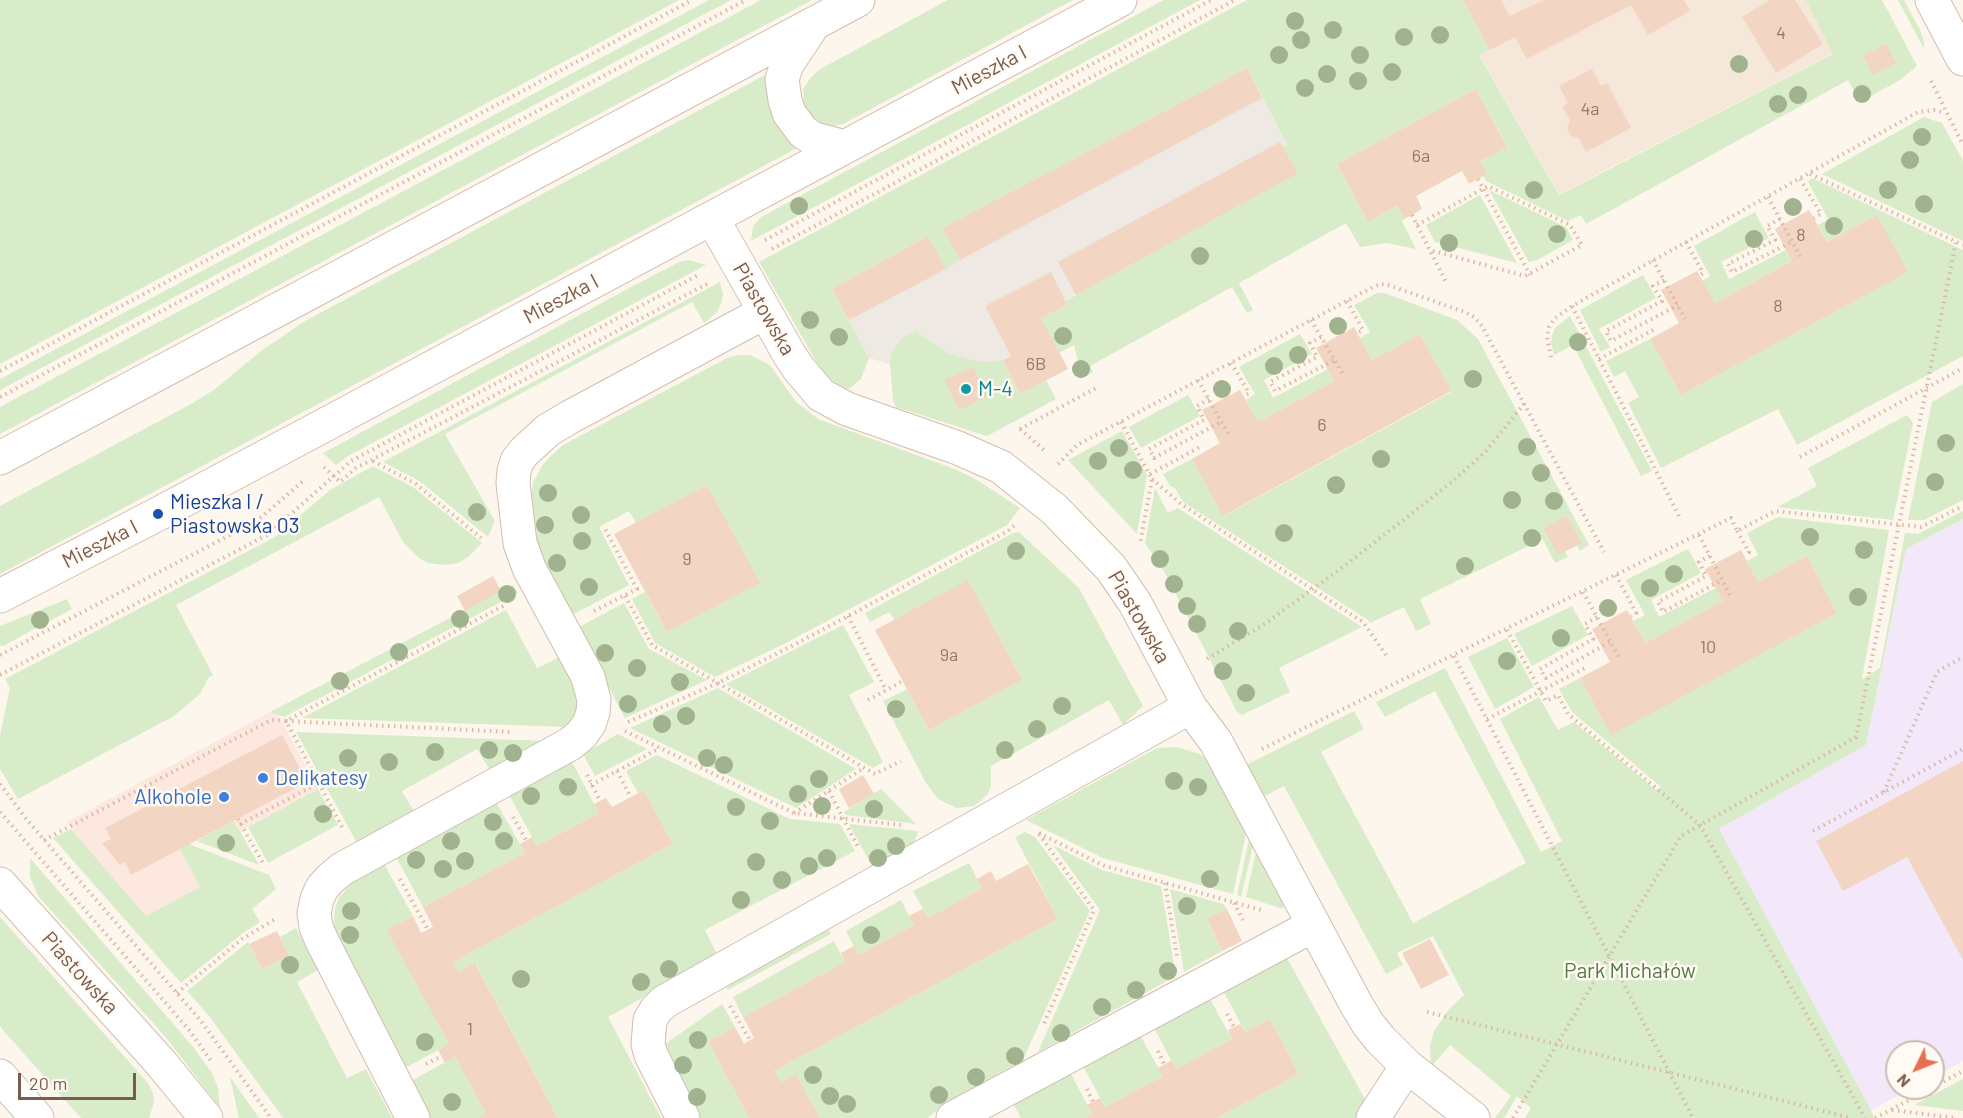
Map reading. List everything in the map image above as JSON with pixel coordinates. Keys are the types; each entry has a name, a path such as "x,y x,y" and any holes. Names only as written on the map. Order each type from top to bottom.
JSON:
{"street":[{"path":"0,458 858,0"},
{"name":"Mieszka I","path":"0,596 158,514 1120,0"},
{"path":"1932,0 1963,59"},
{"path":"813,24 787,64 782,79 785,100 789,113 803,132 814,139 845,147"},
{"name":"Piastowska","path":"712,218 765,312 810,384 828,399 847,409 974,454 1000,467 1038,494 1096,551 1124,586 1190,707 1216,742 1368,1024 1407,1066 1473,1118"},
{"path":"413,1118 322,941 316,927 314,913 317,898 322,888 342,869 570,744 590,724 605,719 594,700 588,677 524,557 513,500 514,471 524,452 548,430 765,312"},
{"path":"683,1118 651,1056 648,1031 656,1010 672,996 1190,707"},
{"name":"Piastowska","path":"0,884 161,1063 206,1118"},
{"path":"953,1118 1314,925"},
{"name":"Piastowska","path":"161,1063 179,1098 175,1118"},
{"path":"1373,1118 1407,1066"},
{"path":"0,1076 37,1118"}],"path":[{"path":"0,371 692,0"},
{"path":"0,397 746,0"},
{"path":"321,465 340,482 356,468 737,262 1211,0"},
{"path":"0,675 267,535 351,462 1235,0"},
{"path":"1551,357 1547,337 1549,327 1555,318 1572,306 1918,112 1935,110 1945,112"},
{"path":"1809,174 1963,245"},
{"path":"1478,179 1530,274"},
{"path":"1800,179 1821,214 1814,218"},
{"path":"1417,225 1488,186 1570,225 1582,245 1530,274 1520,275 1431,250"},
{"path":"1768,197 1800,256"},
{"path":"1412,215 1446,282"},
{"path":"1780,219 1767,226 1775,240 1728,264 1732,272 1792,242"},
{"path":"1686,242 1703,273 1699,276"},
{"path":"1513,1118 1681,836 1856,737 1956,242"},
{"path":"1653,260 1685,319"},
{"path":"1664,280 1653,286 1662,301 1606,331 1611,341 1677,305"},
{"path":"1058,464 1077,445 1373,287 1381,284 1388,285 1474,317 1488,334 1604,552"},
{"path":"1347,301 1363,330 1357,333"},
{"path":"1572,306 1679,516"},
{"path":"1311,320 1344,376"},
{"path":"1599,359 1655,329"},
{"path":"1321,337 1310,343 1317,357 1270,382 1275,392 1335,360"},
{"path":"1231,363 1249,393 1244,396"},
{"path":"1800,457 1963,368"},
{"path":"1198,380 1230,437"},
{"path":"974,454 1096,388"},
{"path":"1209,399 1197,406 1204,420 1149,449 1154,458 1221,422"},
{"path":"1201,663 1266,623 1453,481 1486,451 1525,403"},
{"path":"1121,422 1151,476 1181,504 1363,622 1388,658"},
{"path":"1139,548 1151,476 1200,447"},
{"path":"372,460 416,484 484,540"},
{"path":"0,655 257,521 305,479"},
{"path":"605,719 718,683 848,616 1008,531 1020,520 1038,494"},
{"path":"1737,531 1775,512 1921,527 1963,506"},
{"path":"1228,765 1731,518 1749,552 1744,555"},
{"path":"562,628 640,587 605,529"},
{"path":"1699,535 1731,597"},
{"path":"1710,556 1699,562 1706,576 1658,602 1663,612 1722,580"},
{"path":"1616,575 1636,613 1630,616"},
{"path":"286,721 539,587"},
{"path":"1583,592 1619,657"},
{"path":"625,596 652,645 875,774 901,761"},
{"path":"848,616 886,690"},
{"path":"1597,617 1585,624 1593,639 1540,669 1546,678 1611,642"},
{"path":"1507,630 1546,702 1558,695 1568,714 1701,825 1865,1118"},
{"path":"1454,656 1693,1118"},
{"path":"1884,793 1937,672 1963,657"},
{"path":"1487,719 1587,667"},
{"path":"868,700 903,681"},
{"path":"605,719 794,813 902,825"},
{"path":"44,840 271,720 559,735 570,744"},
{"path":"286,721 359,859"},
{"path":"591,784 660,748"},
{"path":"1813,831 1963,749"},
{"path":"794,813 864,768"},
{"path":"617,771 629,794"},
{"path":"240,824 319,783"},
{"path":"0,784 44,840 201,1021 271,1118"},
{"path":"829,791 876,882"},
{"path":"0,812 190,1031 216,1068"},
{"path":"1000,813 1102,865 1314,925"},
{"path":"238,819 264,865"},
{"path":"1038,833 1094,910 1042,1028"},
{"path":"1165,883 1183,995"},
{"path":"177,993 242,939 288,911 314,913"},
{"path":"419,913 428,930"},
{"path":"1426,1012 1851,1118"},
{"path":"738,1021 750,1040"},
{"path":"1945,1081 1963,1071"},
{"path":"1875,1118 1911,1100"},
{"path":"1892,1110 1956,1118"}],"shaded area":[{"path":"1463,0 1882,0 1894,22 1559,194 1479,54 1490,50"},
{"path":"1247,68 1287,146 1283,147 1298,173 1065,300 1067,305 1050,336 988,367 945,380 869,358 832,289"},
{"path":"1963,519 1963,1061 1945,1071 1945,1040 1885,1040 1885,1100 1890,1100 1871,1110 1719,829 1866,745 1906,549"},
{"path":"270,712 278,714 318,789 240,831 233,821 181,849 200,887 146,916 67,822"}],"green space":[{"path":"0,0 679,0 0,364"},
{"path":"709,0 731,0 0,390 0,379"},
{"path":"761,0 812,0 0,434 0,407"},
{"path":"948,0 1073,0 843,124 834,126 821,124 808,112 804,103 803,89 812,76 822,68"},
{"path":"1164,0 1200,0 751,241 753,226 761,217"},
{"path":"1247,0 1463,0 1490,50 1479,55 1559,195 1833,54 1806,0 1882,0 1917,66 1900,80 1860,102 1848,80 1586,224 1581,215 1568,221 1486,181 1483,176 1487,174 1480,161 1507,146 1476,89 1337,164 1368,222 1397,206 1416,249 1387,243 1360,247 1346,223 1239,283 1253,310 1247,313 1232,287 1090,366 1093,372 1082,378 1074,345 1059,353 1041,318 1067,305 1065,301 1297,173 1283,147 1287,145 1247,68 944,228 960,260 946,269 928,236 832,289 869,358 861,379 846,389 830,379 820,368 759,262"},
{"path":"1898,0 1904,0 1920,30 1924,49"},
{"path":"767,74 766,88 772,111 799,147 0,574 0,506 193,403 305,321"},
{"path":"1924,117 1942,123 1963,161 1963,241 1822,174"},
{"path":"1812,178 1963,250 1963,356 1797,445 1778,409 1661,468 1628,403 1639,397 1625,371 1614,377 1606,361 1650,339 1681,395 1907,272 1877,215 1827,242 1818,225 1828,219 1808,182"},
{"path":"1489,190 1566,227 1573,240 1529,262"},
{"path":"1480,195 1517,263 1435,242 1426,225"},
{"path":"1755,212 1769,238 1721,262 1729,279 1786,250 1792,261 1715,303 1702,281 1710,276 1694,246"},
{"path":"689,260 706,265 348,456 336,465 323,453 637,284 679,262"},
{"path":"1643,275 1656,298 1599,329 1610,347 1601,352 1580,310"},
{"path":"720,282 723,294 721,304 717,312 704,323 692,302 445,434 495,521 488,537 421,482 383,462"},
{"path":"1377,293 1384,293 1457,320 1478,339 1589,545 1580,551 1577,545 1581,542 1567,516 1565,551 1568,557 1555,563 1543,539 1420,599 1431,624 1416,631 1404,607 1370,623 1183,502 1163,474 1192,459 1224,516 1451,392 1420,334 1372,360 1360,338 1370,332 1354,305"},
{"path":"1570,316 1652,471 1641,476 1573,345 1554,355 1551,344 1552,335 1556,327"},
{"path":"915,331 948,353 971,360 988,362 1003,360 1020,394 1046,380 1056,399 987,436 896,407 893,400 890,364 892,353 901,339"},
{"path":"1300,334 1312,354 1264,380 1273,398 1328,369 1334,381 1258,422 1246,400 1255,394 1239,367"},
{"path":"750,355 770,365 796,402 818,419 957,470 1020,508 1007,525 784,644 715,677 655,643 632,599 645,592 667,632 759,583 707,485 636,523 629,511 599,527 629,585 570,616 541,562 530,497 534,481 542,466 563,445 727,358"},
{"path":"1963,384 1963,500 1924,520 1908,520 1932,402"},
{"path":"1188,395 1200,416 1141,448 1129,427"},
{"path":"1907,415 1913,423 1893,520 1777,507 1817,486 1808,468"},
{"path":"1122,431 1147,475 1137,534 1068,460"},
{"path":"373,466 413,487 482,543 458,563 446,565 428,563 419,558 403,542 379,497 176,605 213,675 208,678 200,694 174,716 18,799 0,769 0,736 10,688 5,679 275,537 330,490"},
{"path":"1155,488 1168,513 1178,508 1362,627 1279,668 1290,692 1242,715 1237,712 1164,571 1145,543"},
{"name":"Park Michałów","path":"1963,511 1963,519 1906,549 1866,745 1719,829 1874,1118 1525,1118 1531,1108 1517,1096 1504,1118 1495,1118 1511,1096 1450,1045 1431,1067 1430,1046 1434,1031 1450,1008 1464,995 1433,936 1397,953 1403,965 1386,974 1284,786 1263,797 1248,770 1248,764 1354,711 1364,729 1321,752 1413,923 1526,863 1435,691 1385,717 1376,702 1445,668 1541,852 1562,841 1500,719 1539,697 1558,730 1574,722 1656,790 1661,787 1572,712 1559,689 1580,678 1611,734 1837,613 1807,556 1758,582 1747,561 1758,555 1747,533 1778,517 1889,530 1862,679 1880,668 1905,533 1918,534"},
{"path":"1019,532 1079,588 1143,706 1123,725 1109,700 991,766 991,787 987,795 974,806 957,808 938,799 926,783 883,701 907,689 929,730 1022,680 968,581 895,620 889,612 870,622 865,613 1013,533"},
{"path":"1688,549 1701,573 1651,600 1659,617 1716,588 1723,601 1645,643 1633,621 1645,615 1626,580"},
{"path":"513,585 518,593 284,717 270,712"},
{"path":"67,599 72,609 3,646 0,645 0,626"},
{"path":"624,603 649,649 707,680 625,718 577,628"},
{"path":"1572,606 1588,635 1532,666 1514,634"},
{"path":"506,610 537,668 562,656 577,683 580,707 569,727 302,718"},
{"path":"843,625 874,682 849,695 883,762 873,768 726,684"},
{"path":"1507,638 1534,687 1495,709 1468,657"},
{"path":"718,688 856,769 796,808 630,728"},
{"path":"296,732 547,741 491,772 477,749 402,791 415,813 358,845"},
{"path":"618,734 647,749 595,776 583,754"},
{"path":"1176,747 1200,754 1208,761 1247,829 1233,894 1103,858 1026,820 1157,748"},
{"path":"657,755 790,819 840,824 855,851 705,930 718,956 608,1017 661,1118 558,1118 476,964 459,972 453,962 673,844 644,790 638,793 626,771"},
{"path":"571,760 599,813 537,846 509,795"},
{"path":"318,789 338,825 268,863 248,827"},
{"path":"881,789 916,824 846,815 844,812"},
{"path":"496,802 525,853 423,907 396,857"},
{"path":"233,821 240,831 259,865 197,841"},
{"path":"849,824 918,831 912,849 875,872"},
{"path":"71,829 146,916 200,887 180,849 189,844 269,875 276,889 252,909 260,922 181,983 53,838"},
{"path":"1025,832 1035,837 1090,911 1023,1060 946,1102 928,1118 820,1118 796,1074 781,1082 774,1071 1058,919 1015,837"},
{"path":"1250,835 1254,842 1241,897 1237,895"},
{"path":"1053,845 1102,870 1161,886 1176,976 1038,1052 1100,910"},
{"path":"1257,847 1283,900 1283,909 1246,897"},
{"path":"30,858 194,1048 212,1073 218,1088 220,1108 164,1035 38,896 30,877"},
{"path":"969,863 982,888 928,918 913,891"},
{"path":"384,864 413,916 388,930 449,1044 403,1069 336,938 334,922 335,908 347,888 356,879"},
{"path":"1170,889 1223,904 1227,909 1207,920 1222,951 1184,972"},
{"path":"901,900 914,925 858,955 846,931"},
{"path":"0,917 148,1083 154,1102 149,1118 81,1118 2,1029 0,1026"},
{"path":"827,927 831,934 728,990 725,984"},
{"path":"296,928 318,970 297,982 347,1078 366,1069 392,1118 283,1118 210,1017 187,991 248,942 262,969 289,956 280,937"},
{"path":"834,941 845,962 743,1017 733,997"},
{"path":"1287,958 1367,1103 1357,1118 1217,1118 1299,1074 1270,1019 1245,1032 1224,992"},
{"path":"1210,999 1232,1039 1176,1069 1154,1028"},
{"path":"722,1004 735,1027 708,1041 749,1118 698,1118 661,1047"},
{"path":"1140,1035 1163,1076 1105,1107 1083,1066"},
{"path":"455,1057 486,1114 478,1118 428,1118 409,1082"},
{"path":"1070,1072 1092,1114 1085,1118 1021,1118 1013,1103"},
{"path":"230,1077 259,1118 239,1118"},
{"path":"1963,1079 1963,1111 1914,1105 1923,1100 1945,1100 1945,1089"}],"building":[{"path":"1463,0 1501,0 1510,16 1544,0 1684,0 1690,11 1648,35 1631,5 1527,59 1515,37 1490,50"},
{"path":"1770,0 1795,0 1823,44 1776,73 1742,17"},
{"path":"1886,44 1896,63 1873,75 1863,56"},
{"path":"1247,68 1262,98 960,260 943,228"},
{"path":"1592,69 1601,86 1607,83 1631,128 1586,152 1579,138 1571,136 1567,129 1570,120 1562,107 1568,103 1559,86"},
{"path":"1476,89 1507,147 1480,161 1487,174 1469,184 1462,171 1416,196 1422,209 1412,215 1404,219 1397,206 1368,222 1337,164"},
{"path":"1280,142 1298,173 1076,295 1058,262"},
{"path":"1809,210 1827,242 1877,215 1908,272 1681,395 1650,339 1679,323 1661,290 1697,271 1715,303 1792,261 1775,229"},
{"path":"928,236 946,269 849,320 832,289"},
{"path":"1051,272 1067,305 1041,318 1068,369 1020,394 1003,360 1011,356 985,306"},
{"path":"1354,327 1372,360 1420,334 1451,391 1223,516 1192,459 1220,443 1202,410 1240,390 1258,422 1334,381 1316,348"},
{"name":"M-4","path":"973,367 987,397 959,410 945,380"},
{"path":"707,485 760,583 667,632 614,534"},
{"path":"1567,516 1582,543 1558,555 1544,528"},
{"path":"1741,550 1758,582 1807,556 1837,613 1611,735 1580,678 1610,662 1592,629 1627,610 1645,643 1723,601 1705,569"},
{"path":"493,576 501,591 465,611 457,596"},
{"path":"968,580 1022,680 929,730 875,630"},
{"path":"282,735 307,782 131,875 125,862 120,865 102,843 111,839 105,828"},
{"path":"1963,761 1963,960 1907,857 1843,891 1816,841"},
{"path":"863,775 874,794 849,808 839,789"},
{"path":"644,790 673,844 453,962 459,972 475,963 558,1118 478,1118 486,1114 455,1057 445,1063 438,1050 449,1044 387,930 413,916 421,933 433,927 423,907 525,853 520,844 532,837 537,846 599,813 594,804 606,798 612,807"},
{"path":"1028,864 1058,919 774,1071 781,1082 796,1074 820,1118 749,1118 708,1041 735,1027 744,1044 754,1038 743,1017 845,962 841,953 854,946 858,955 914,925 909,916 923,909 928,918 982,888 977,879 991,871 996,881"},
{"path":"1227,909 1242,941 1222,951 1207,919"},
{"path":"277,931 289,956 262,969 249,944"},
{"path":"1430,939 1449,975 1421,989 1402,953"},
{"path":"1270,1019 1299,1074 1217,1118 1085,1118 1092,1114 1087,1105 1100,1098 1105,1107 1163,1076 1158,1068 1172,1060 1176,1069 1232,1039 1228,1030 1240,1024 1245,1032"}],"place":[{"name":"M-4","path":"966,389"},
{"name":"Mieszka I / Piastowska 03","path":"158,514"},
{"name":"Delikatesy","path":"263,778"},
{"name":"Alkohole","path":"224,797"}]}
